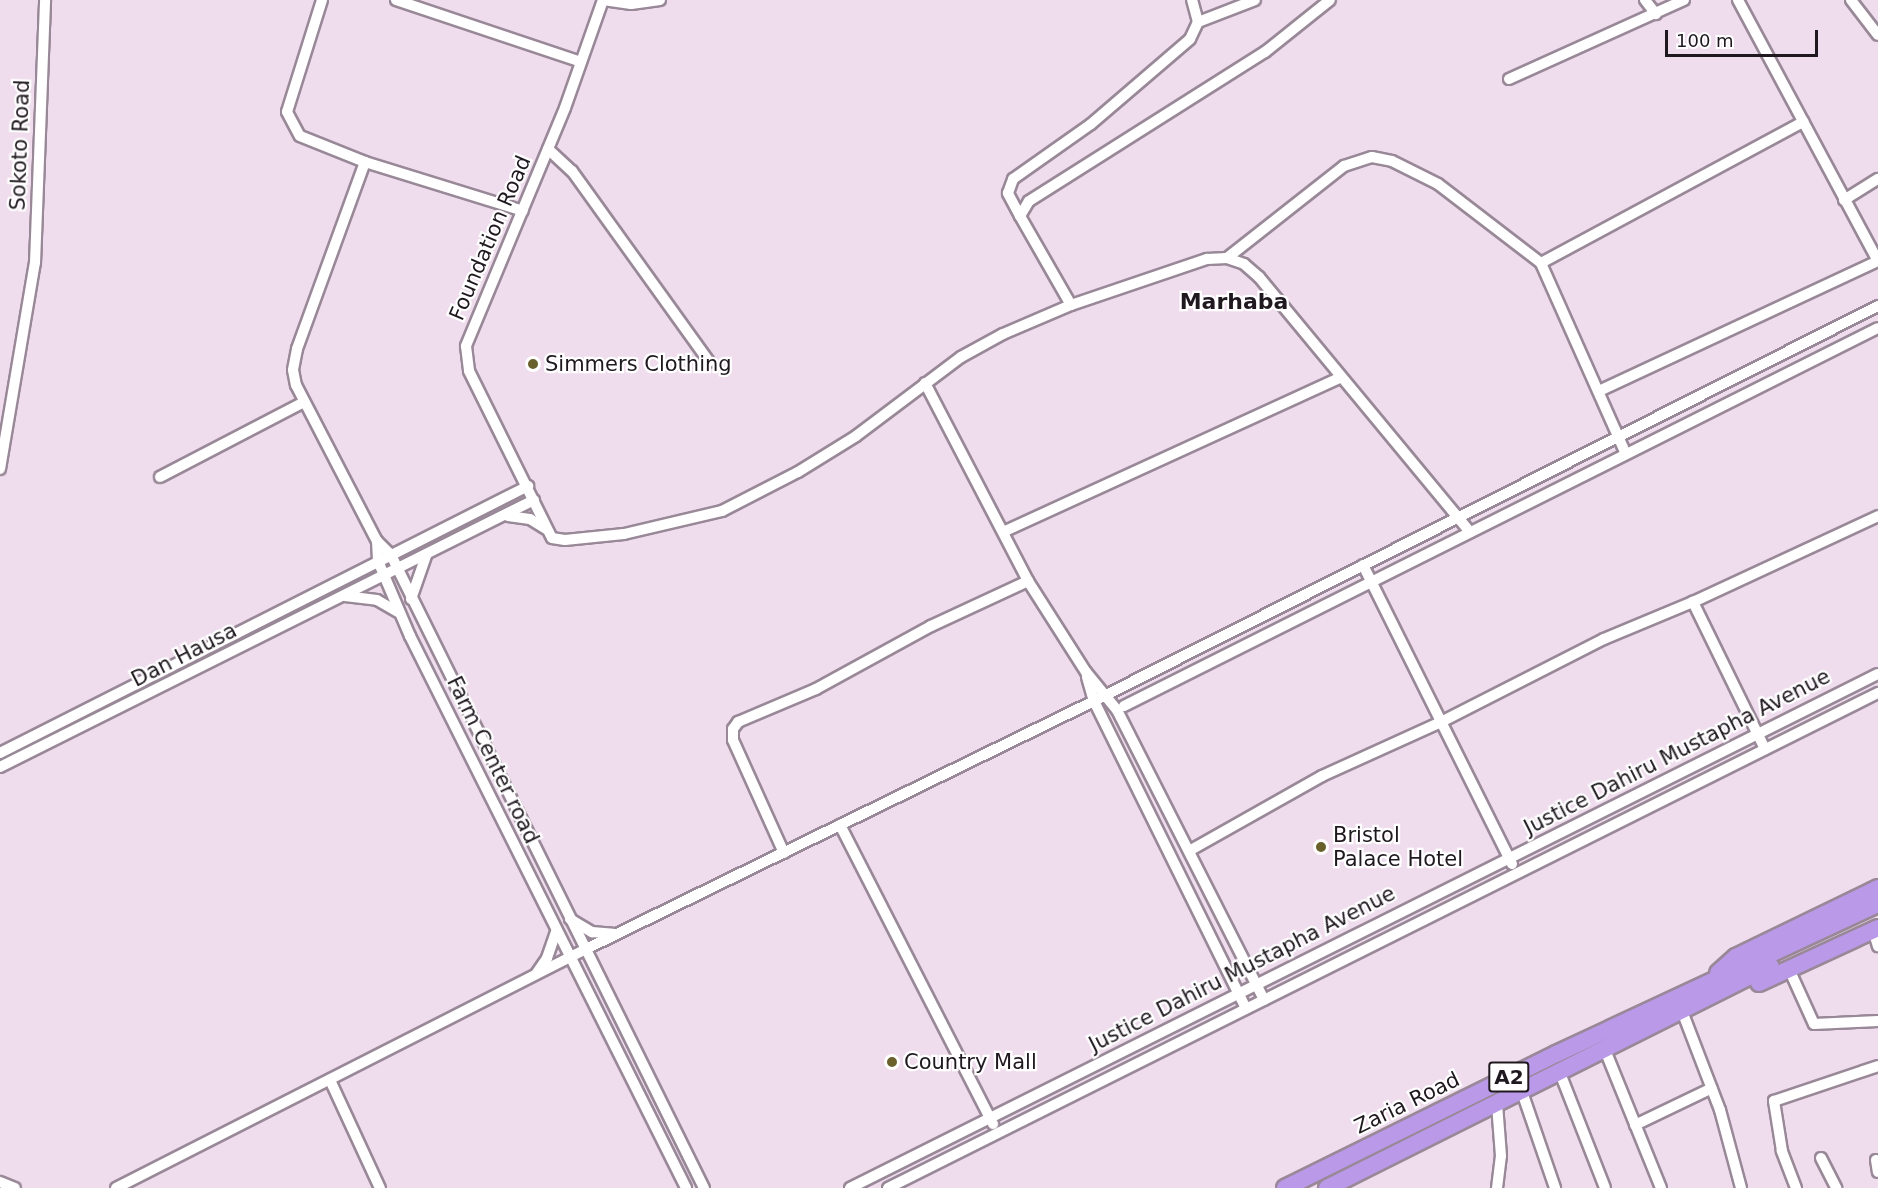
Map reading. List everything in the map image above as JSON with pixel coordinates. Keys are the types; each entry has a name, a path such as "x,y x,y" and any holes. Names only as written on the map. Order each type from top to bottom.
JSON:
{"highway":[{"name":"Zaria Road","path":"1327,1188 1355,1182 1497,1104 1682,1011 1714,988 1722,968 1736,957 1878,888"},
{"name":"A2","path":"1737,977 1878,904"},
{"name":"Zaria Road","path":"1714,988 1745,990 1789,969 1877,934"},
{"name":"A2","path":"1737,977 1877,934"},
{"name":"Zaria Road","path":"1285,1188 1556,1054 1737,977"}],"street":[{"name":"Sokoto Road","path":"0,469 35,263 45,0"},
{"path":"322,0 287,112 300,136 365,162 523,211"},
{"path":"396,0 581,62"},
{"path":"603,0 631,4 660,0"},
{"name":"Foundation Road","path":"546,529 528,486 469,371 465,355 471,330 548,149 603,0"},
{"path":"1071,305 1008,193 1013,179 1100,116 1190,39 1198,22 1192,0"},
{"path":"1198,22 1255,0"},
{"path":"1020,216 1045,188 1265,52 1330,0"},
{"path":"1645,0 1656,14"},
{"path":"1509,79 1684,0"},
{"path":"1599,391 1878,261 1738,0"},
{"path":"1851,0 1878,35"},
{"path":"1541,263 1803,122"},
{"path":"548,149 572,171 709,362"},
{"path":"1227,258 1344,166 1372,157 1392,161 1438,184 1541,263 1625,452"},
{"path":"365,162 297,349 293,370 304,402 377,541 391,555 567,917 586,949 704,1188"},
{"path":"1844,200 1878,179"},
{"path":"507,515 530,519 546,529 552,538 565,540 624,534 722,511 798,472 856,436 925,383 1003,334 1071,305 1207,259 1227,258 1244,264 1260,278 1461,518 1470,532"},
{"path":"116,1188 586,949 1094,701 1878,306"},
{"path":"1124,706 1625,452 1878,328"},
{"path":"1003,532 1341,377"},
{"path":"925,383 1028,581 1086,672 1106,694 1264,999"},
{"path":"160,477 304,402"},
{"name":"Dan Hausa","path":"0,753 528,486"},
{"name":"Dan Hausa","path":"0,767 385,577 534,500"},
{"path":"1189,851 1322,776 1441,722 1605,639 1694,602 1878,516"},
{"path":"377,541 378,561"},
{"path":"411,599 426,556"},
{"name":"Farm Center road","path":"378,561 399,613 569,959 686,1188"},
{"path":"1363,565 1516,873"},
{"path":"784,853 733,740 738,722 816,689 931,626 1028,581"},
{"path":"345,596 377,600 399,613"},
{"path":"1694,602 1765,749"},
{"path":"1086,672 1094,701 1246,1008"},
{"name":"Justice Dahiru Mustapha Avenue","path":"850,1188 1256,982 1878,674"},
{"path":"888,1188 1878,693"},
{"path":"840,825 996,1132"},
{"path":"567,917 599,935 622,933"},
{"path":"532,978 547,958 556,932"},
{"path":"1789,969 1814,1024 1878,1021"},
{"path":"1682,1011 1712,1088 1740,1188"},
{"path":"1605,1050 1661,1188"},
{"path":"1796,1188 1782,1151 1774,1101 1878,1066"},
{"path":"1560,1073 1605,1188"},
{"path":"330,1080 380,1188"},
{"path":"1635,1125 1712,1088"},
{"path":"1522,1092 1555,1188"},
{"path":"1497,1104 1501,1156 1497,1188"},
{"path":"1821,1158 1836,1188"},
{"path":"1876,1160 1878,1172"},
{"path":"0,1182 15,1188"}],"place":[{"name":"Simmers Clothing","path":"533,364"},
{"name":"Bristol Palace Hotel","path":"1321,847"},
{"name":"Country Mall","path":"892,1062"}],"district":[{"name":"Marhaba","path":"1234,302"}]}
